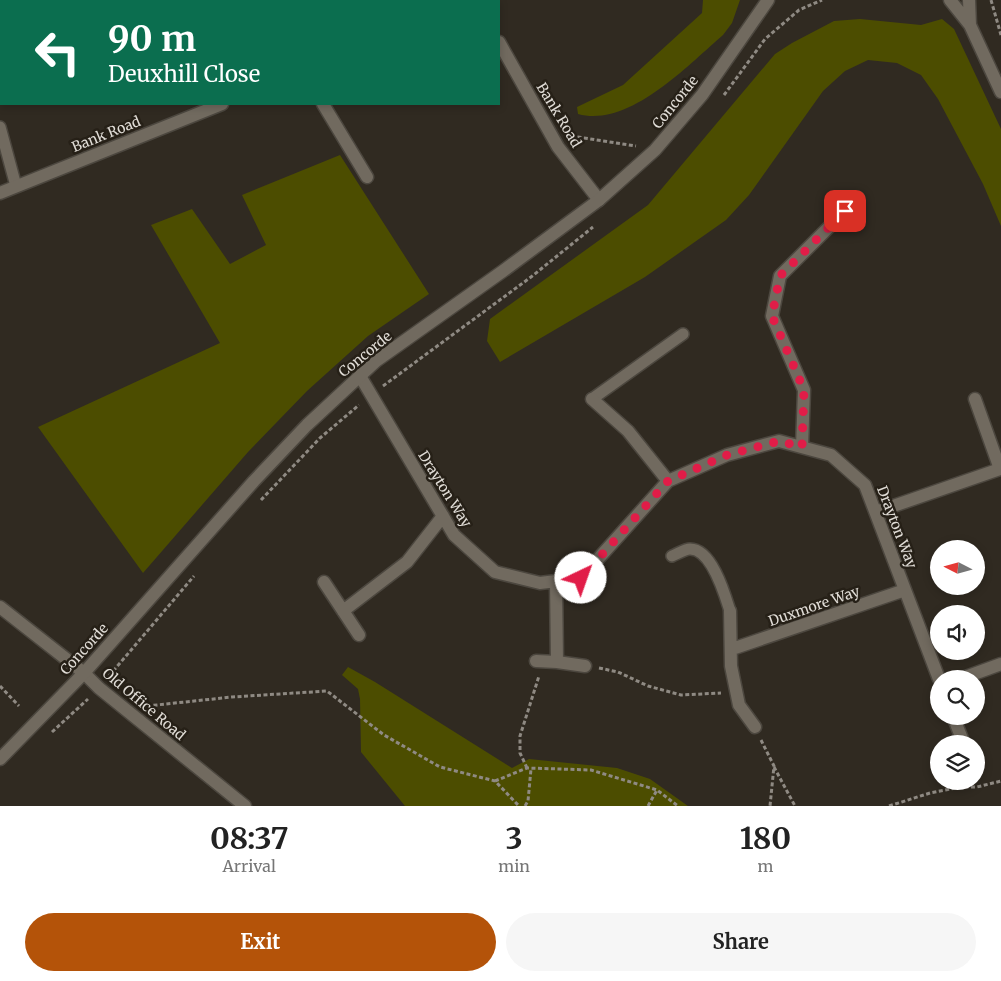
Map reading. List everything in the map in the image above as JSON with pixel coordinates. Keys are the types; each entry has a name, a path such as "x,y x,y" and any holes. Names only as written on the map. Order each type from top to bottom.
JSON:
{"street":[{"name":"Concorde","path":"0,759 84,673 254,480 307,424 376,361 503,272 599,200 655,150 702,95 768,0"},
{"path":"950,0 970,26 1001,92"},
{"path":"969,0 970,26"},
{"name":"Bank Road","path":"500,44 558,147 599,200"},
{"name":"Bank Road","path":"0,193 219,105"},
{"path":"323,105 367,177"},
{"path":"802,447 804,390 772,316 780,276 858,198"},
{"name":"Drayton Way","path":"360,376 454,535 495,572 540,583 581,578 668,481 727,455 779,441 831,455 865,485 936,670"},
{"path":"592,399 628,431 668,481"},
{"path":"876,512 1000,468 975,399"},
{"path":"343,611 407,562 443,516"},
{"path":"324,582 359,635"},
{"path":"556,582 557,662"},
{"name":"Duxmore Way","path":"732,649 905,590"},
{"name":"Old Office Road","path":"0,607 84,673 99,688 245,806"},
{"path":"730,611 731,666 739,705 755,727"},
{"path":"540,662 557,662 585,666"},
{"path":"985,670 1001,664"}],"lane":[{"path":"0,127 16,186"},
{"path":"592,399 683,334"},
{"path":"672,556 689,549 698,551 720,578 730,611"}],"path":[{"path":"718,102 764,39 798,10 822,0"},
{"path":"991,0 1001,35"},
{"path":"567,135 637,146"},
{"path":"260,502 320,438 370,395 516,288 596,225"},
{"path":"44,738 99,688 197,573"},
{"path":"526,768 520,753 520,736 540,662"},
{"path":"585,666 618,672 648,686 680,695 737,693"},
{"path":"0,686 19,706"},
{"path":"124,708 232,697 327,691 384,735 440,767 495,781 519,806"},
{"path":"755,727 795,806"},
{"path":"770,806 774,766"},
{"path":"495,781 526,768 591,770 657,790 678,806"},
{"path":"526,806 532,769"},
{"path":"985,785 1001,781"},
{"path":"648,806 657,790"},
{"path":"889,806 946,790"}],"shaded area":[{"path":"703,0 740,0 732,23 723,35 675,77 637,103 617,112 597,116 578,114 577,107 623,85 702,13"},
{"path":"860,19 921,25 942,19 954,29 1001,129 1001,226 983,184 938,99 921,75 897,63 868,60 845,71 823,91 749,195 726,220 645,277 500,362 487,341 490,319 648,205 775,54 834,21"},
{"path":"340,155 429,294 368,336 307,391 248,452 143,573 38,427 220,343 151,225 192,209 230,264 266,245 242,195"},
{"path":"348,667 512,768 529,759 617,768 650,779 688,806 405,806 361,752 360,699 358,689 342,675"}],"route":[{"path":"581,578 668,481 727,455 779,441 802,447 804,390 772,316 780,276 845,211"}]}
